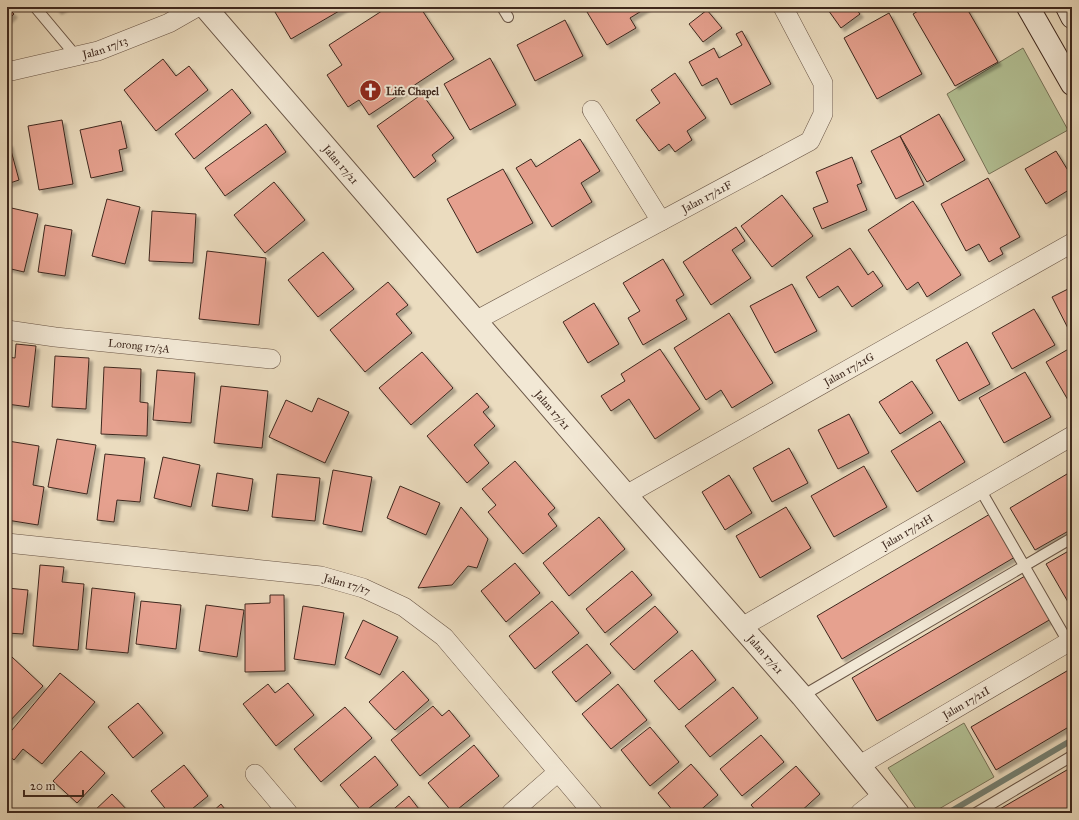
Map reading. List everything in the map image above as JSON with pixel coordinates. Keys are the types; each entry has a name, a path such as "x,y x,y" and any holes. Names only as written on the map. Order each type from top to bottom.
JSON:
{"street":[{"name":"Jalan 17/13","path":"7,72 98,51 169,23 197,7"},
{"name":"Jalan 17/21","path":"205,7 475,321 802,696 884,794 898,813"},
{"name":"Jalan 17/21F","path":"475,321 810,141 823,114 824,83 783,7"},
{"path":"1028,7 1072,84"},
{"path":"1067,7 1072,17"},
{"path":"592,110 661,221"},
{"name":"Jalan 17/21G","path":"626,495 1072,243"},
{"name":"Lorong 17/3A","path":"7,330 55,337 271,359"},
{"name":"Jalan 17/21H","path":"742,627 1072,436"},
{"name":"Jalan 17/17","path":"7,543 321,576 362,588 404,607 444,637 593,813"},
{"name":"Jalan 17/21I","path":"860,765 1070,641"},
{"path":"511,813 558,772"},
{"path":"255,774 288,813"},
{"path":"860,813 884,794"}],"lane":[{"path":"35,7 76,56"},
{"path":"502,7 508,17"},
{"path":"980,489 1024,566 1070,641"},
{"path":"802,696 1072,538"},
{"path":"976,813 1072,756"}],"green space":[{"path":"1023,48 1068,130 989,174 947,94"},
{"path":"964,723 994,777 932,813 919,813 888,768"}],"building":[{"path":"7,7 14,14 7,21"},
{"path":"55,7 65,7 58,11"},
{"path":"272,7 346,7 291,39"},
{"path":"388,7 420,7 454,59 369,115 359,100 348,107 327,75 342,65 329,45"},
{"path":"584,7 648,7 630,18 636,28 607,45"},
{"path":"826,7 857,7 855,8 860,14 841,28"},
{"path":"925,7 966,7 998,62 955,86 913,14"},
{"path":"707,10 722,28 703,42 689,24"},
{"path":"889,13 922,74 877,99 844,38"},
{"path":"565,20 583,56 535,81 517,45"},
{"path":"742,31 771,84 731,105 717,78 702,86 689,62 714,48 719,58 742,45 736,34"},
{"path":"490,58 516,105 470,130 444,84"},
{"path":"163,59 176,76 189,66 208,90 156,131 124,90"},
{"path":"675,73 706,118 687,131 692,140 675,152 669,144 659,151 636,120 660,103 651,90"},
{"path":"232,89 251,113 194,159 175,134"},
{"path":"422,94 454,138 432,155 436,161 414,178 377,126"},
{"path":"939,114 965,160 927,182 900,136"},
{"path":"62,120 73,184 39,190 28,126"},
{"path":"121,121 127,148 119,150 123,171 91,178 80,130"},
{"path":"266,124 286,152 225,196 205,168"},
{"path":"900,136 924,185 896,199 871,151"},
{"path":"580,139 600,171 581,183 592,202 552,227 516,168 531,159 536,167"},
{"path":"9,143 19,180 7,184 7,144"},
{"path":"1056,151 1072,177 1072,188 1046,204 1025,169"},
{"path":"852,157 862,183 857,185 867,210 822,229 813,208 828,202 816,172"},
{"path":"503,169 533,223 477,253 447,199"},
{"path":"988,178 1020,237 1000,248 1003,254 989,262 979,244 966,251 941,204"},
{"path":"274,182 305,220 265,253 234,215"},
{"path":"782,195 813,236 772,267 741,226"},
{"path":"107,199 140,207 125,264 92,256"},
{"path":"913,201 961,275 927,297 918,282 907,290 868,230"},
{"path":"7,207 38,214 24,272 7,268"},
{"path":"152,211 196,214 193,263 149,261"},
{"path":"45,225 72,230 65,276 38,272"},
{"path":"736,227 745,241 732,250 751,278 711,305 683,262"},
{"path":"850,248 868,275 873,271 883,286 852,307 838,286 819,298 806,277"},
{"path":"207,251 266,258 259,325 199,319"},
{"path":"323,252 354,289 318,317 288,280"},
{"path":"663,259 684,295 676,300 687,319 643,345 628,318 640,311 623,283"},
{"path":"388,282 408,305 396,314 412,333 365,372 330,330"},
{"path":"792,284 817,331 775,353 750,306"},
{"path":"1072,287 1072,336 1052,297"},
{"path":"594,303 619,344 588,363 563,322"},
{"path":"1034,309 1055,345 1012,369 992,333"},
{"path":"729,313 773,383 732,408 721,390 706,400 674,348"},
{"path":"967,342 990,384 959,401 936,360"},
{"path":"16,344 36,346 29,407 7,404 7,357 15,358"},
{"path":"1072,347 1072,407 1046,362"},
{"path":"660,349 700,409 655,439 629,399 611,411 601,396 625,381 621,374"},
{"path":"422,352 453,388 411,425 379,388"},
{"path":"55,356 89,358 86,409 52,407"},
{"path":"104,367 141,369 140,402 148,403 147,436 101,434"},
{"path":"157,370 195,373 191,423 153,420"},
{"path":"1025,372 1051,417 1004,443 979,398"},
{"path":"912,381 933,413 900,434 879,402"},
{"path":"221,386 268,391 262,448 214,443"},
{"path":"477,393 489,407 483,412 495,426 474,445 489,463 467,483 427,436"},
{"path":"318,398 349,412 325,463 269,437 286,400 312,412"},
{"path":"849,414 869,453 838,469 818,430"},
{"path":"940,421 965,462 917,492 891,451"},
{"path":"57,439 96,445 87,494 48,487"},
{"path":"8,441 39,446 33,485 44,487 38,525 7,520"},
{"path":"789,448 808,483 772,502 753,468"},
{"path":"105,454 145,458 140,502 117,500 114,522 97,520"},
{"path":"163,457 200,465 191,507 154,498"},
{"path":"515,461 555,508 548,514 557,526 523,554 488,512 496,505 482,489"},
{"path":"864,466 887,507 834,537 811,496"},
{"path":"333,470 372,477 362,532 323,524"},
{"path":"1072,471 1072,529 1035,550 1010,508"},
{"path":"217,473 253,479 248,511 212,506"},
{"path":"277,474 320,478 315,521 272,517"},
{"path":"729,475 752,513 725,530 702,492"},
{"path":"400,486 440,503 426,535 387,518"},
{"path":"461,507 488,539 477,568 468,566 452,585 418,588"},
{"path":"786,507 811,548 760,578 736,536"},
{"path":"990,514 1015,557 842,659 817,616"},
{"path":"599,517 625,549 569,596 543,563"},
{"path":"1072,549 1072,607 1071,607 1046,564"},
{"path":"515,563 540,593 506,622 481,591"},
{"path":"40,565 64,567 62,582 84,584 78,650 33,646"},
{"path":"632,571 652,595 605,633 586,609"},
{"path":"1025,576 1051,619 877,721 852,678"},
{"path":"7,588 28,590 23,634 7,633"},
{"path":"92,588 135,593 128,653 86,649"},
{"path":"270,595 284,595 285,671 245,672 245,604 270,603"},
{"path":"141,601 181,605 176,649 136,644"},
{"path":"552,601 579,633 535,669 509,636"},
{"path":"206,605 244,610 237,657 199,651"},
{"path":"303,606 344,613 335,665 294,659"},
{"path":"655,606 678,632 634,670 610,644"},
{"path":"363,620 398,637 380,675 345,658"},
{"path":"587,644 611,673 576,702 552,672"},
{"path":"692,650 716,680 679,710 654,681"},
{"path":"12,657 43,686 7,724 7,663"},
{"path":"1072,668 1072,725 996,770 971,727"},
{"path":"403,671 429,700 395,730 369,702"},
{"path":"60,673 95,702 42,764 23,749 14,760 7,754 7,736"},
{"path":"288,683 314,715 276,746 243,704 268,684 275,693"},
{"path":"618,684 647,720 611,749 582,714"},
{"path":"733,687 758,718 710,757 685,726"},
{"path":"138,703 163,733 133,758 108,727"},
{"path":"433,706 442,716 449,710 470,736 420,776 391,740"},
{"path":"345,707 372,738 321,782 294,749"},
{"path":"650,727 679,762 650,786 621,750"},
{"path":"761,735 784,762 742,796 720,769"},
{"path":"474,745 499,776 453,813 428,783"},
{"path":"81,751 105,773 77,803 53,781"},
{"path":"375,756 398,785 363,813 340,785"},
{"path":"691,764 718,795 697,813 675,813 658,793"},
{"path":"184,765 208,796 187,813 169,813 151,791"},
{"path":"796,766 820,794 799,813 758,813 751,805"},
{"path":"1072,767 1072,813 993,813"},
{"path":"112,794 130,813 92,813"},
{"path":"409,796 422,813 389,813"},
{"path":"221,804 228,813 211,813"}],"waterway":[{"path":"948,813 1072,740"}],"place":[{"name":"Life Chapel","path":"370,91"}]}
